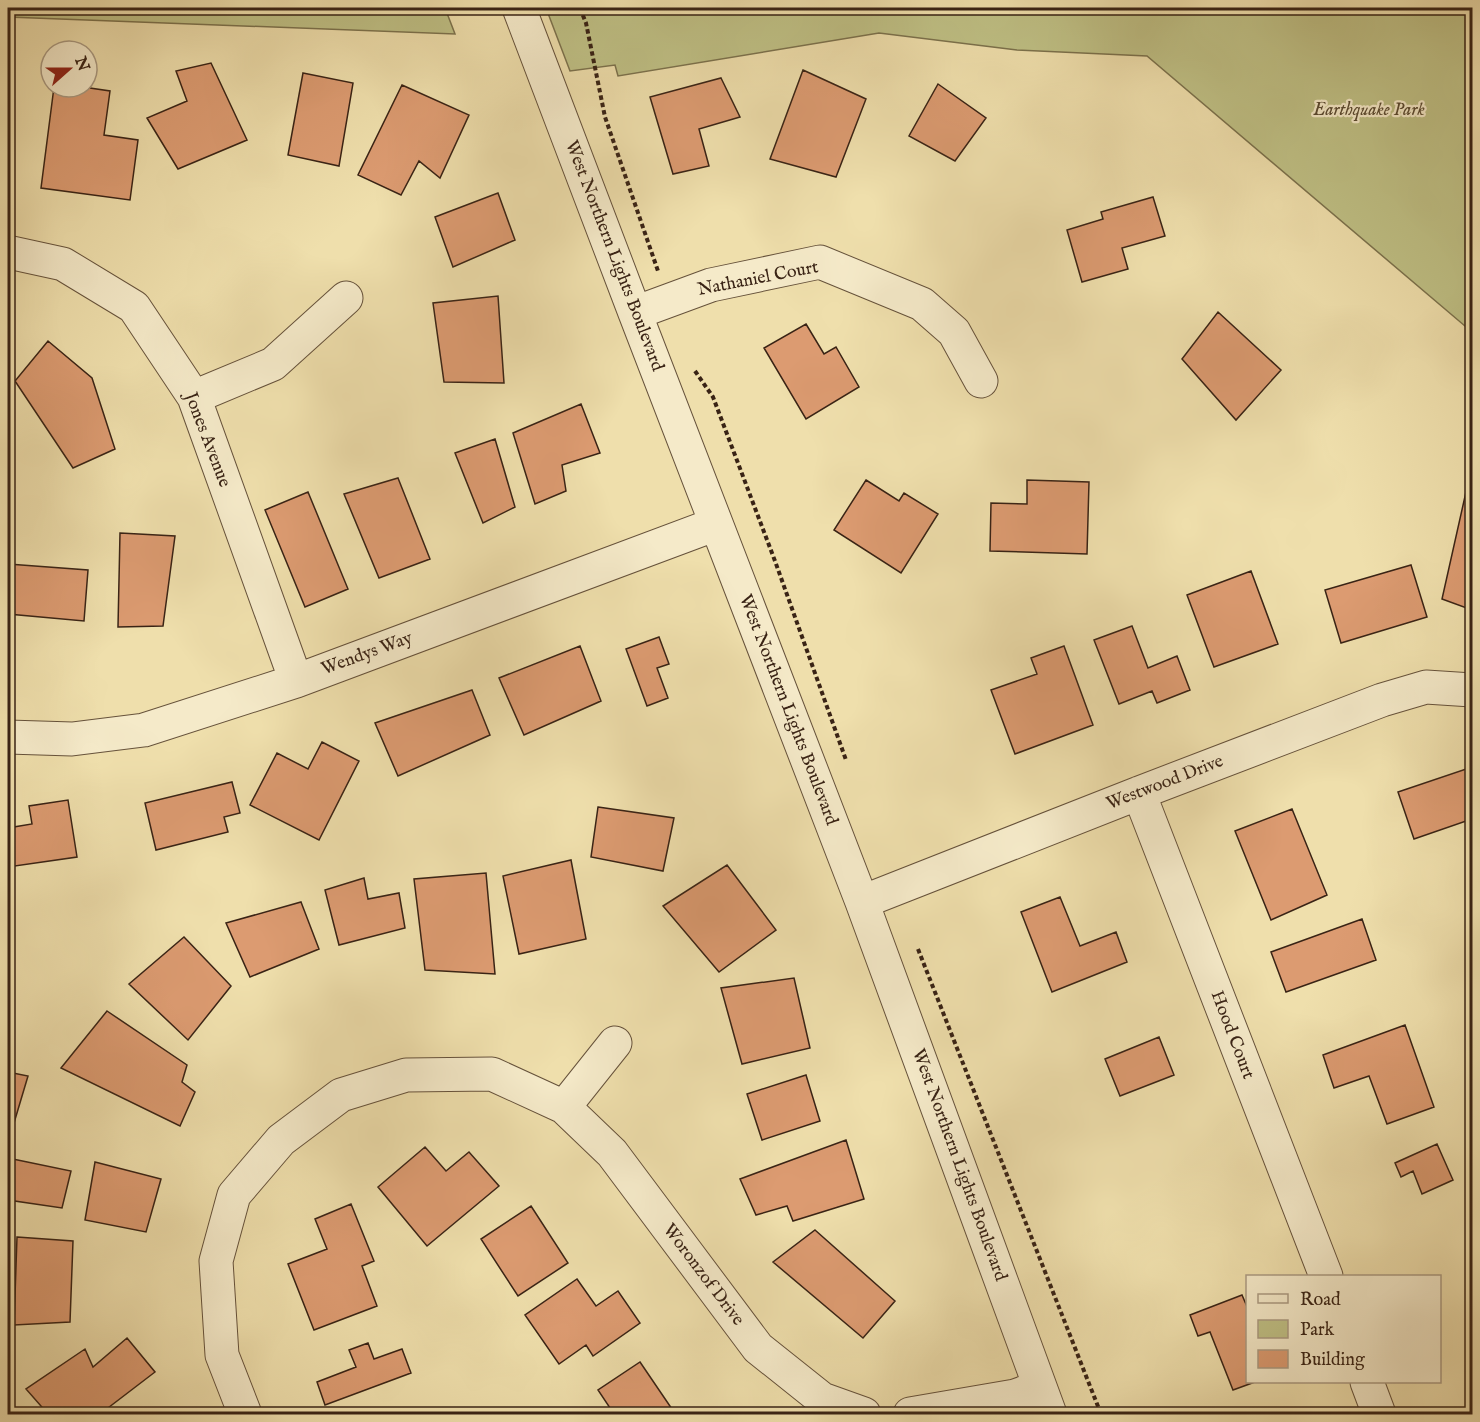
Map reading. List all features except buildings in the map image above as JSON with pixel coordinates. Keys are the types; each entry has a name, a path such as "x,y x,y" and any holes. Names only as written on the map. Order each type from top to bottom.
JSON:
{"street":[{"name":"West Northern Lights Boulevard","path":"519,8 862,902 1045,1401"},
{"name":"Jones Avenue","path":"8,252 63,264 134,307 194,397 296,681"},
{"name":"Nathaniel Court","path":"635,313 711,285 820,262 922,304 954,332 981,381"},
{"path":"194,397 273,364 346,298"},
{"name":"Wendys Way","path":"8,737 72,739 144,730 296,681 716,524"},
{"name":"Westwood Drive","path":"862,902 1382,700 1426,687 1473,690"},
{"name":"Hood Court","path":"1139,793 1326,1275"},
{"path":"564,1107 615,1043"},
{"name":"Woronzof Drive","path":"245,1414 222,1355 216,1261 234,1195 281,1140 341,1095 406,1075 492,1074 564,1107 612,1153 758,1348 822,1399 864,1414"},
{"path":"1367,1383 1380,1414"},
{"path":"910,1414 1015,1396 1045,1401"}],"path":[{"path":"580,8 586,23 605,117 669,301"},
{"path":"692,366 713,397 775,561 849,769"},
{"path":"917,947 1101,1414"}],"green space":[{"path":"8,8 445,8 455,34 8,17"},
{"name":"Earthquake Park","path":"546,8 1472,8 1472,332 1147,56 1017,50 879,33 618,76 615,65 570,71"}]}
